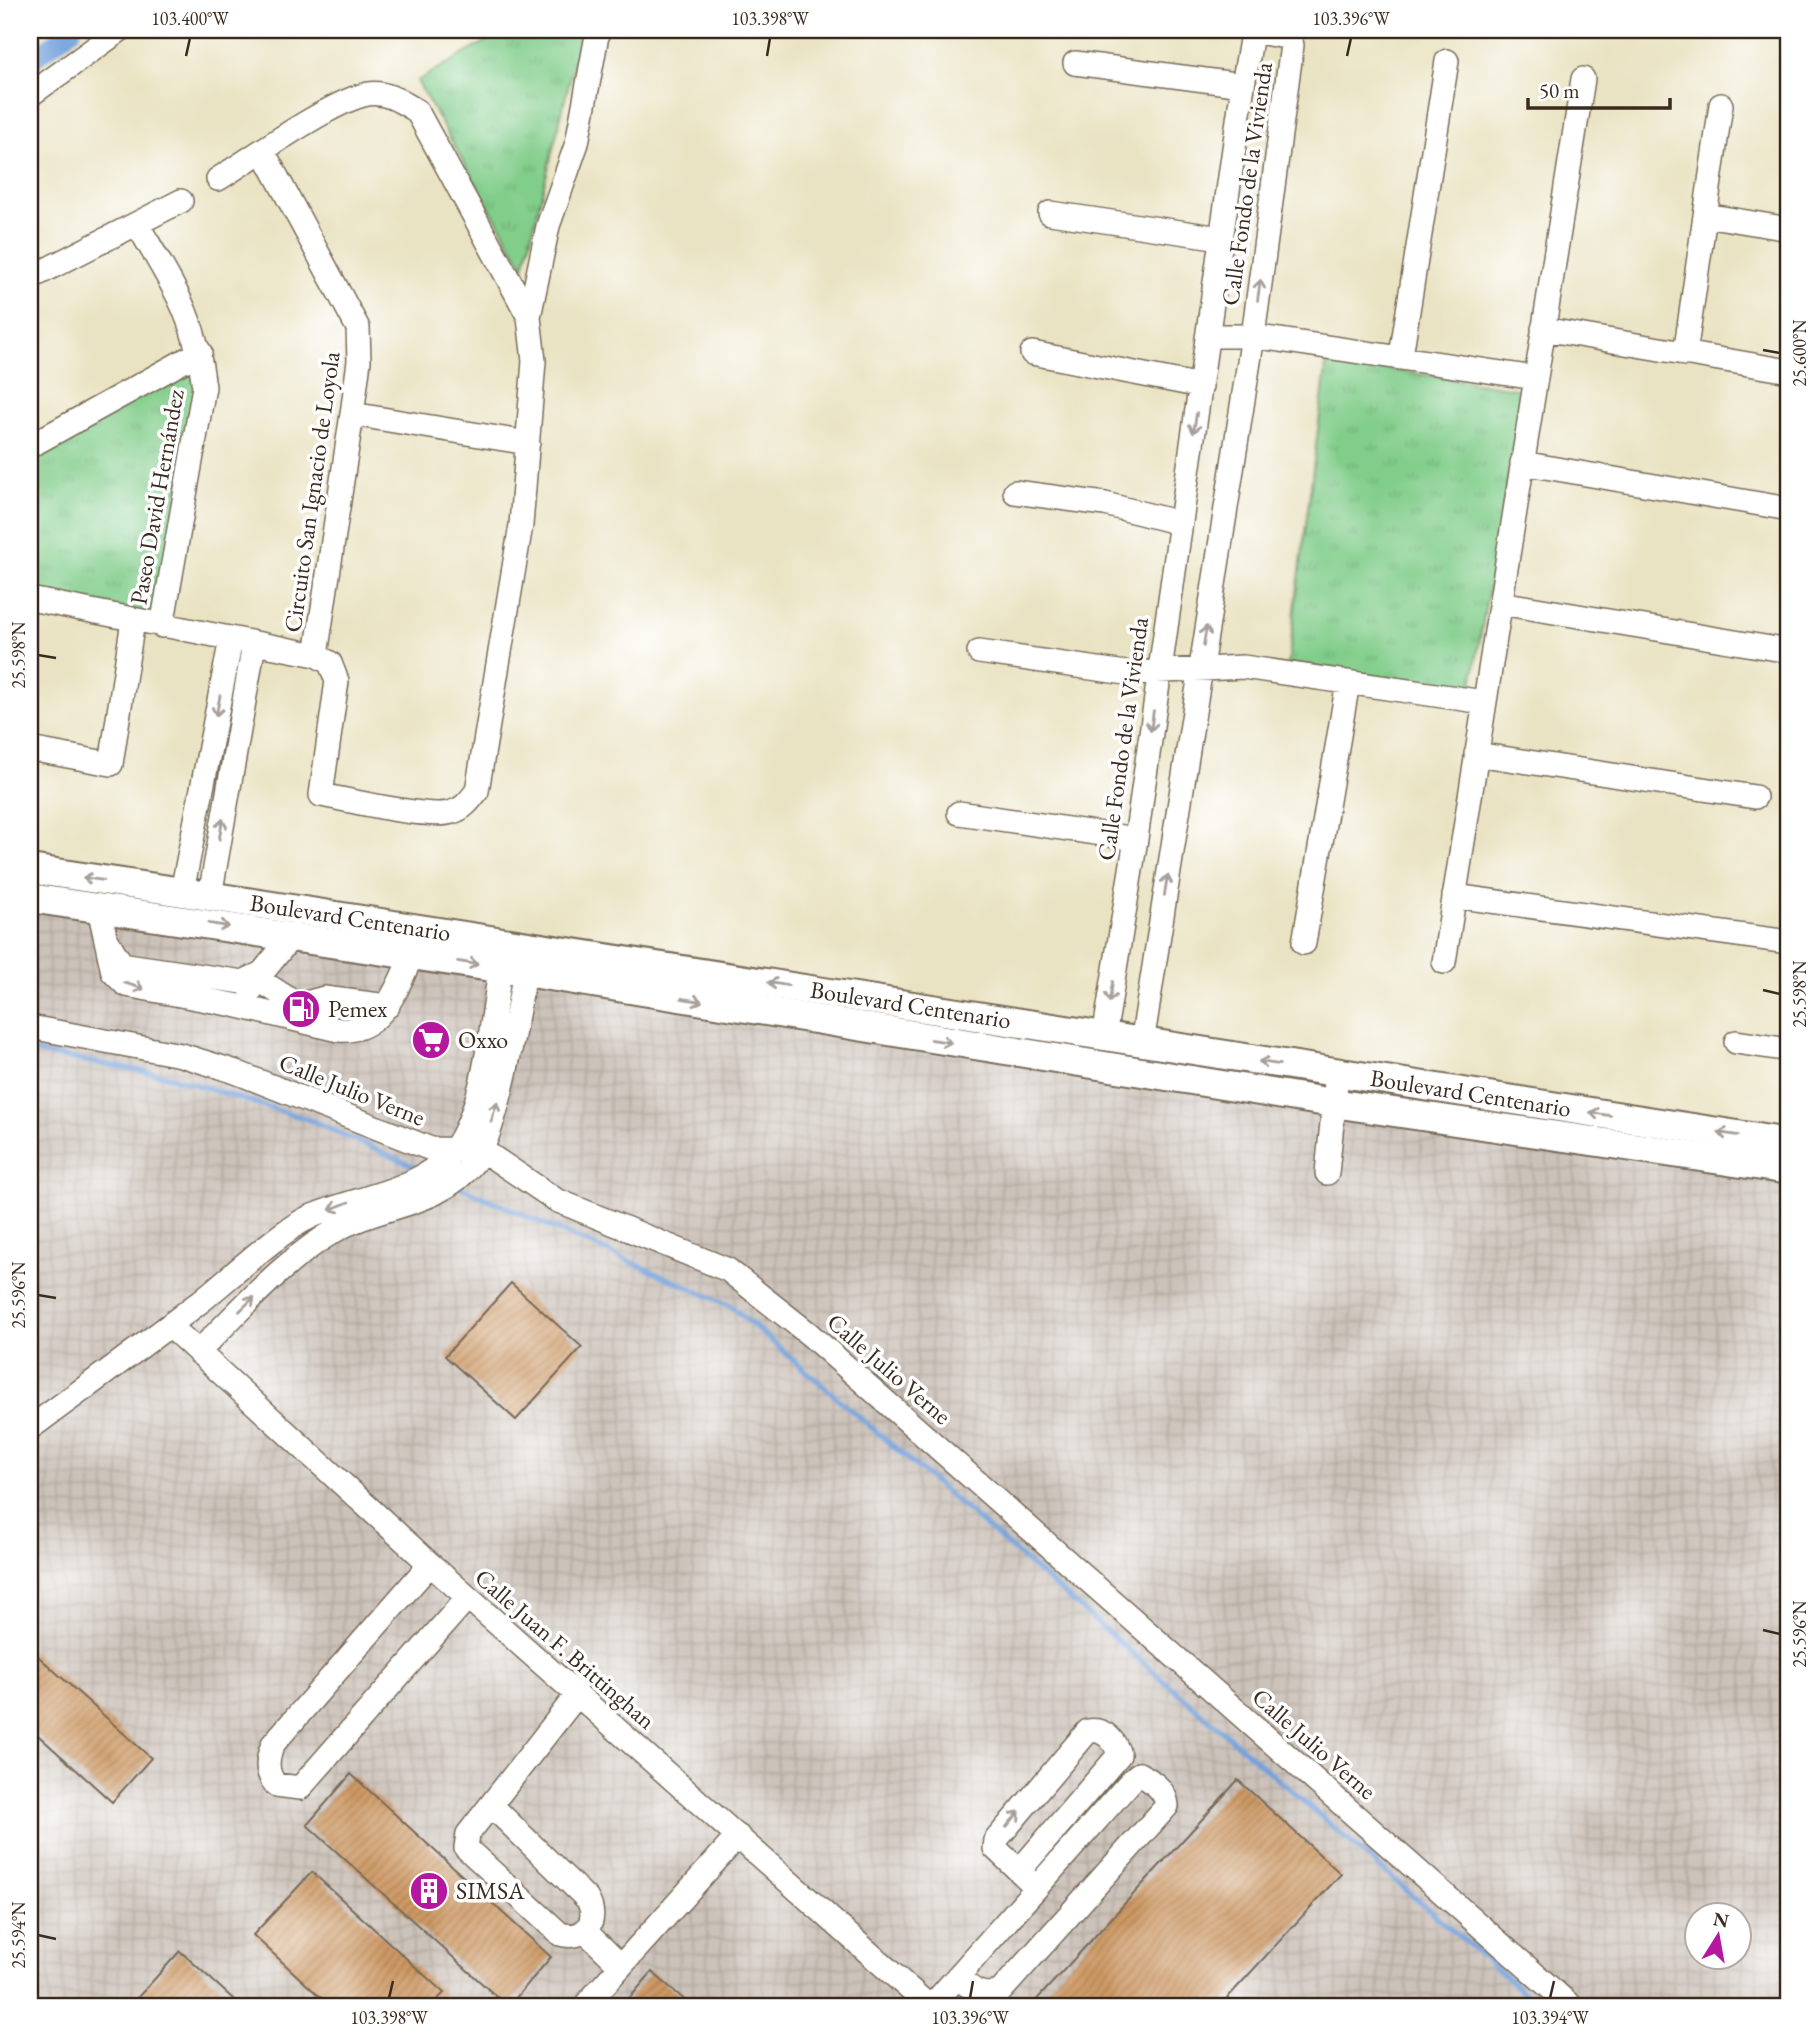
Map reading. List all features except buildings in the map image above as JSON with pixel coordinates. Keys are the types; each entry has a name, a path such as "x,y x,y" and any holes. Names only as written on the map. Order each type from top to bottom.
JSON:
{"main road":[{"name":"Boulevard Centenario","path":"30,869 518,942 1337,1073 1665,1138 1789,1170"},
{"path":"34,898 122,901 188,907 198,905 196,894"},
{"name":"Boulevard Centenario","path":"34,898 512,970 1333,1103 1665,1138 1789,1143"},
{"path":"907,1035 911,1006"},
{"path":"996,1049 1016,1040 1121,1055 1132,1052 1142,1043"}],"street":[{"path":"30,95 120,30"},
{"path":"529,317 548,226 577,143 598,30"},
{"name":"Calle Fondo de la Vivienda","path":"1104,1037 1136,839 1243,85 1254,35 1258,32 1290,40 1292,45 1252,336 1142,1043"},
{"path":"1401,356 1447,61"},
{"path":"1075,62 1243,85"},
{"path":"1444,962 1583,79"},
{"path":"218,179 339,106 369,94 395,97 417,111 529,317"},
{"path":"1685,354 1721,105"},
{"name":"Circuito San Ignacio de Loyola","path":"263,151 359,328 359,361 316,655 330,663 337,681 321,795 432,813 451,813 467,804 477,791 521,525 534,361 529,317"},
{"path":"30,278 181,201"},
{"path":"1050,213 1221,238"},
{"path":"1705,215 1789,229"},
{"name":"Paseo David Hernández","path":"137,224 188,311 200,352 204,387 162,626"},
{"path":"1543,329 1789,371"},
{"path":"1208,336 1252,336 1535,378"},
{"path":"30,446 200,352"},
{"path":"1032,353 1201,386"},
{"path":"352,414 528,443"},
{"path":"1522,463 1789,509"},
{"path":"1015,492 1105,505 1180,523"},
{"path":"30,599 316,655"},
{"path":"1500,604 1789,650"},
{"name":"Paseo David Hernández","path":"30,749 111,764 133,621"},
{"path":"196,894 231,639"},
{"path":"196,894 254,644"},
{"path":"979,652 1115,672 1242,667 1484,702"},
{"path":"1304,943 1348,682"},
{"path":"1476,754 1755,797"},
{"path":"960,813 1136,839"},
{"path":"1454,896 1789,942"},
{"path":"99,908 113,972 126,985 233,1005 339,1030 351,1031 375,1021 388,1006 412,955"},
{"path":"233,1005 249,994 256,978 292,936"},
{"path":"106,940 121,963 127,965 243,982 256,978 339,1030"},
{"path":"30,1428 170,1326 307,1219 349,1202 404,1186 447,1156 469,1122 518,942"},
{"path":"198,1352 282,1270 315,1244 358,1220 419,1202 436,1194 465,1172 482,1150 498,1098 512,970"},
{"path":"298,1005 324,998 388,1006"},
{"name":"Calle Julio Verne","path":"30,1027 181,1055 233,1071 400,1140 447,1156 482,1150 556,1200 729,1270 809,1334 1572,2007"},
{"path":"1736,1042 1789,1051"},
{"path":"1327,1173 1337,1073"},
{"name":"Calle Juan F. Brittinghan","path":"170,1326 467,1598 930,2007"},
{"path":"430,1564 273,1744 267,1759 269,1776 275,1785 300,1788 467,1598"},
{"path":"491,1805 587,1899 593,1909 593,1921 586,1932 571,1937 560,1934 466,1848 468,1834 577,1695"},
{"path":"1019,1871 1119,1755 1116,1745 1104,1733 1088,1731 996,1840 995,1848 1001,1856 1036,1887"},
{"path":"930,2007 1139,1774 1152,1780 1167,1797 1167,1806 1000,1992 988,1996 978,1994 957,1978"},
{"path":"584,2007 738,1836"},
{"path":"586,1932 621,1966"}],"shaded area":[{"path":"30,894 171,903 1789,1152 1789,2007 30,2007"}],"green space":[{"path":"506,30 582,30 524,267 417,81"},
{"path":"1327,360 1523,390 1471,690 1288,664"},
{"path":"196,363 198,389 156,615 30,589 30,456"}],"waterway":[{"path":"30,61 72,30"},
{"path":"30,1051 168,1076 310,1120 420,1169"},
{"path":"458,1186 731,1306 1541,2007"}],"place":[{"name":"Pemex","path":"301,1009"},
{"name":"Oxxo","path":"431,1040"},
{"name":"SIMSA","path":"429,1891"}]}
